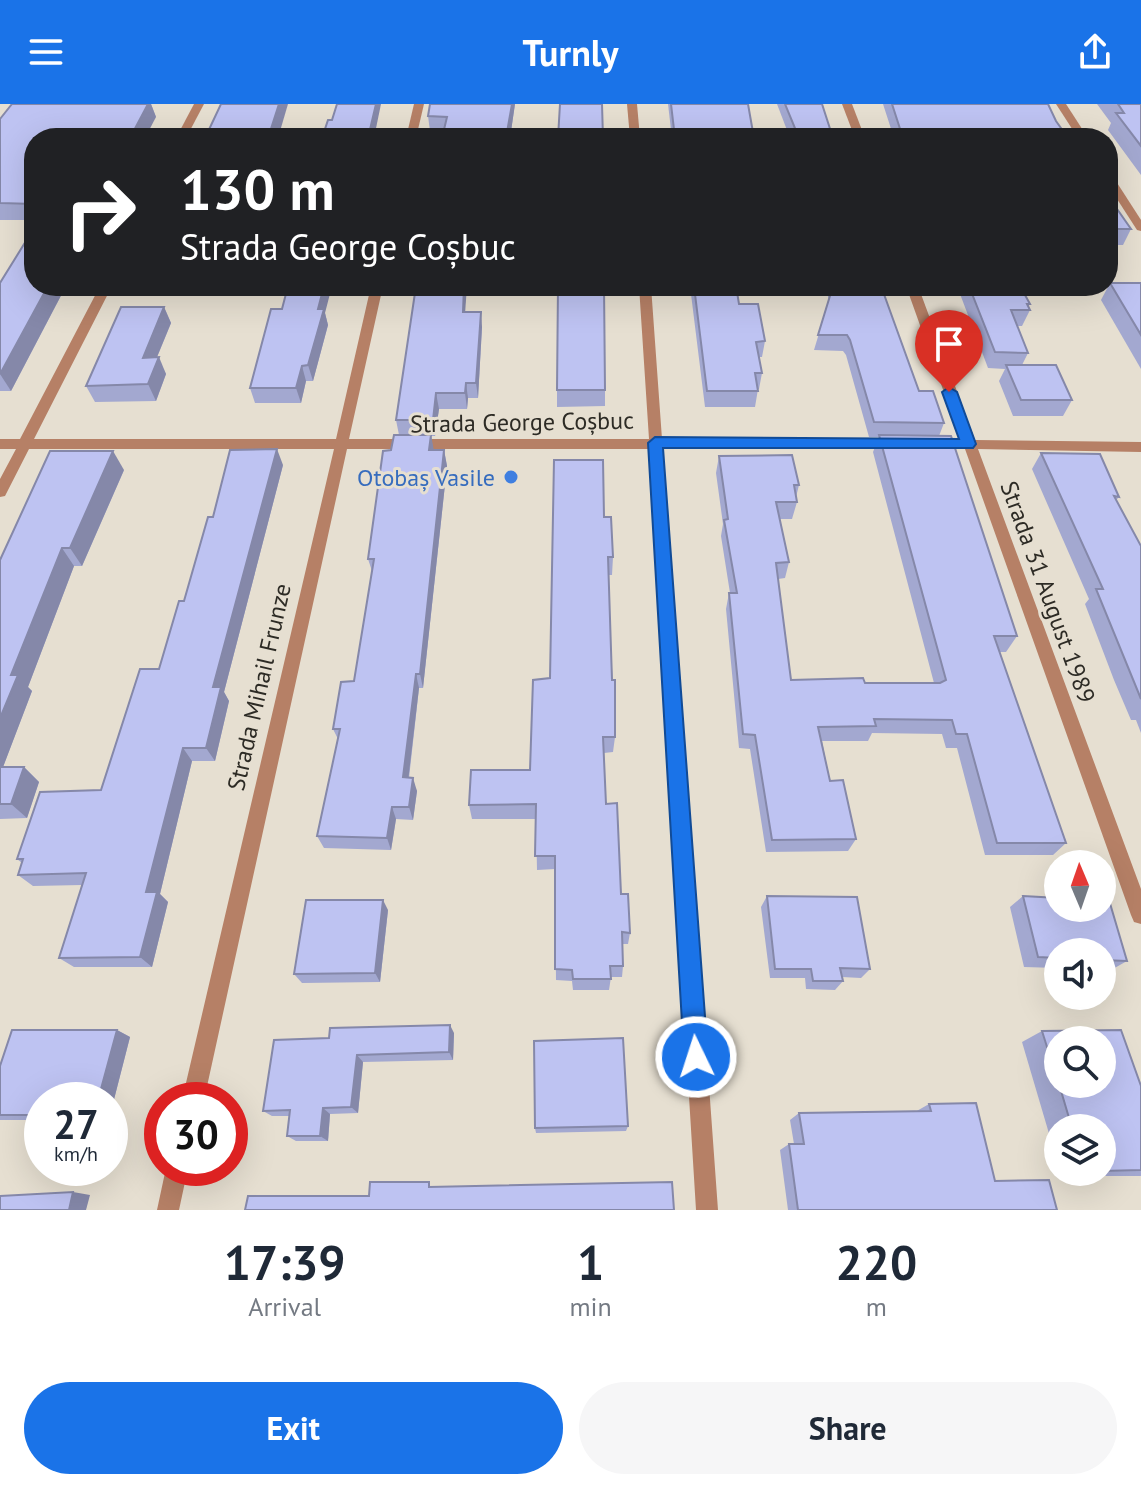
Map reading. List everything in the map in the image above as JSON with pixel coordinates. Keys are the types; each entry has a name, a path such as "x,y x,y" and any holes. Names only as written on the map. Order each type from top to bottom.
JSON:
{"street":[{"path":"186,128 199,104"},
{"path":"413,128 419,104"},
{"path":"632,104 634,128"},
{"path":"847,104 856,128"},
{"path":"1061,104 1077,128"},
{"path":"1118,192 1141,228"},
{"path":"0,492 101,296"},
{"name":"Strada Mihail Frunze","path":"197,1082 375,296"},
{"path":"646,296 707,1210"},
{"name":"Strada 31 August 1989","path":"916,296 1141,915"},
{"name":"Strada George Coșbuc","path":"0,444 655,443 1141,447"},
{"path":"168,1210 173,1186"}],"building":[{"path":"12,104 148,104 135,128 24,128 24,204 0,203 0,119"},
{"path":"221,104 279,104 271,128 210,128"},
{"path":"337,104 376,104 370,128 325,128 328,120 332,120"},
{"path":"430,104 512,104 508,128 444,128 447,117 428,116"},
{"path":"560,104 602,104 603,128 559,128"},
{"path":"671,104 748,104 752,128 674,128"},
{"path":"785,104 822,104 830,128 795,128"},
{"path":"892,104 1048,104 1061,128 900,128"},
{"path":"1118,104 1141,104 1141,146 1116,113 1124,113"},
{"path":"1118,210 1131,229 1118,229"},
{"path":"24,244 24,296 43,296 0,374 0,283"},
{"path":"1118,283 1141,283 1141,335 1118,296"},
{"path":"285,296 321,296 318,309 324,309 308,365 302,366 296,388 250,388 271,309 282,309"},
{"path":"415,296 464,296 463,312 481,312 476,383 466,383 465,393 436,393 433,420 396,420"},
{"path":"558,296 604,296 605,390 557,390"},
{"path":"695,296 738,296 739,304 758,304 765,341 756,342 762,373 755,373 758,391 707,391"},
{"path":"830,296 885,296 919,391 933,391 944,423 874,422 847,335 818,335"},
{"path":"973,296 1026,296 1030,310 1011,310 1028,353 995,352"},
{"path":"121,307 164,307 143,358 159,357 148,384 86,386"},
{"path":"1006,365 1056,365 1072,400 1021,400"},
{"path":"394,435 431,435 429,450 444,450 420,674 416,674 403,777 413,778 409,807 392,807 387,838 317,836 340,729 333,729 341,682 354,681 374,559 368,559 383,451 391,450"},
{"path":"879,435 951,436 1017,636 994,636 1066,843 997,843 967,734 956,734 952,720 874,719 876,726 818,727 830,781 843,780 856,839 772,840 755,735 743,734 729,593 737,593 724,520 728,519 719,456 792,455 799,485 794,485 797,502 776,502 789,562 776,563 791,680 863,678 865,683 940,683 946,680"},
{"path":"277,449 213,687 221,687 206,748 183,748 146,892 157,892 140,957 59,958 86,873 18,875 23,859 17,859 40,792 101,790 140,669 159,669 179,601 184,601 208,517 213,517 230,450"},
{"path":"50,451 113,451 70,548 62,548 11,675 18,675 0,718 0,560"},
{"path":"1041,453 1100,454 1119,497 1114,496 1141,546 1141,699 1096,589 1103,589"},
{"path":"554,460 603,460 604,517 611,517 613,557 608,557 615,737 603,737 606,804 617,803 621,894 628,894 630,933 622,932 623,966 610,966 611,979 573,979 572,970 555,969 555,856 535,856 536,804 469,805 471,770 530,770 533,680 550,678"},
{"path":"0,767 24,767 11,804 0,804"},
{"path":"767,896 857,897 870,969 840,968 843,981 813,981 811,969 775,969"},
{"path":"1023,896 1044,897 1044,922 1115,922 1127,961 1116,961 1116,938 1044,938 1044,957 1038,957"},
{"path":"306,900 383,900 375,973 294,974"},
{"path":"450,1025 449,1052 357,1055 351,1107 323,1108 320,1136 287,1136 290,1110 263,1111 274,1040 329,1038 330,1028"},
{"path":"12,1030 117,1030 103,1082 24,1082 24,1115 0,1115 0,1066"},
{"path":"1116,1030 1121,1030 1141,1086 1141,1170 1116,1171 1116,1114 1068,1114 1063,1098 1116,1098"},
{"path":"623,1038 628,1126 535,1128 534,1041"},
{"path":"976,1103 995,1181 1044,1180 1044,1186 1051,1186 1057,1210 798,1210 789,1144 804,1144 799,1113 931,1111 929,1104"},
{"path":"370,1182 429,1182 429,1187 672,1182 674,1210 245,1210 248,1196 369,1196"},
{"path":"73,1192 69,1210 0,1210 0,1196"}],"place":[{"name":"Otobaș Vasile","path":"511,477"}],"route":[{"path":"696,1057 655,443 968,444 949,392"}]}
